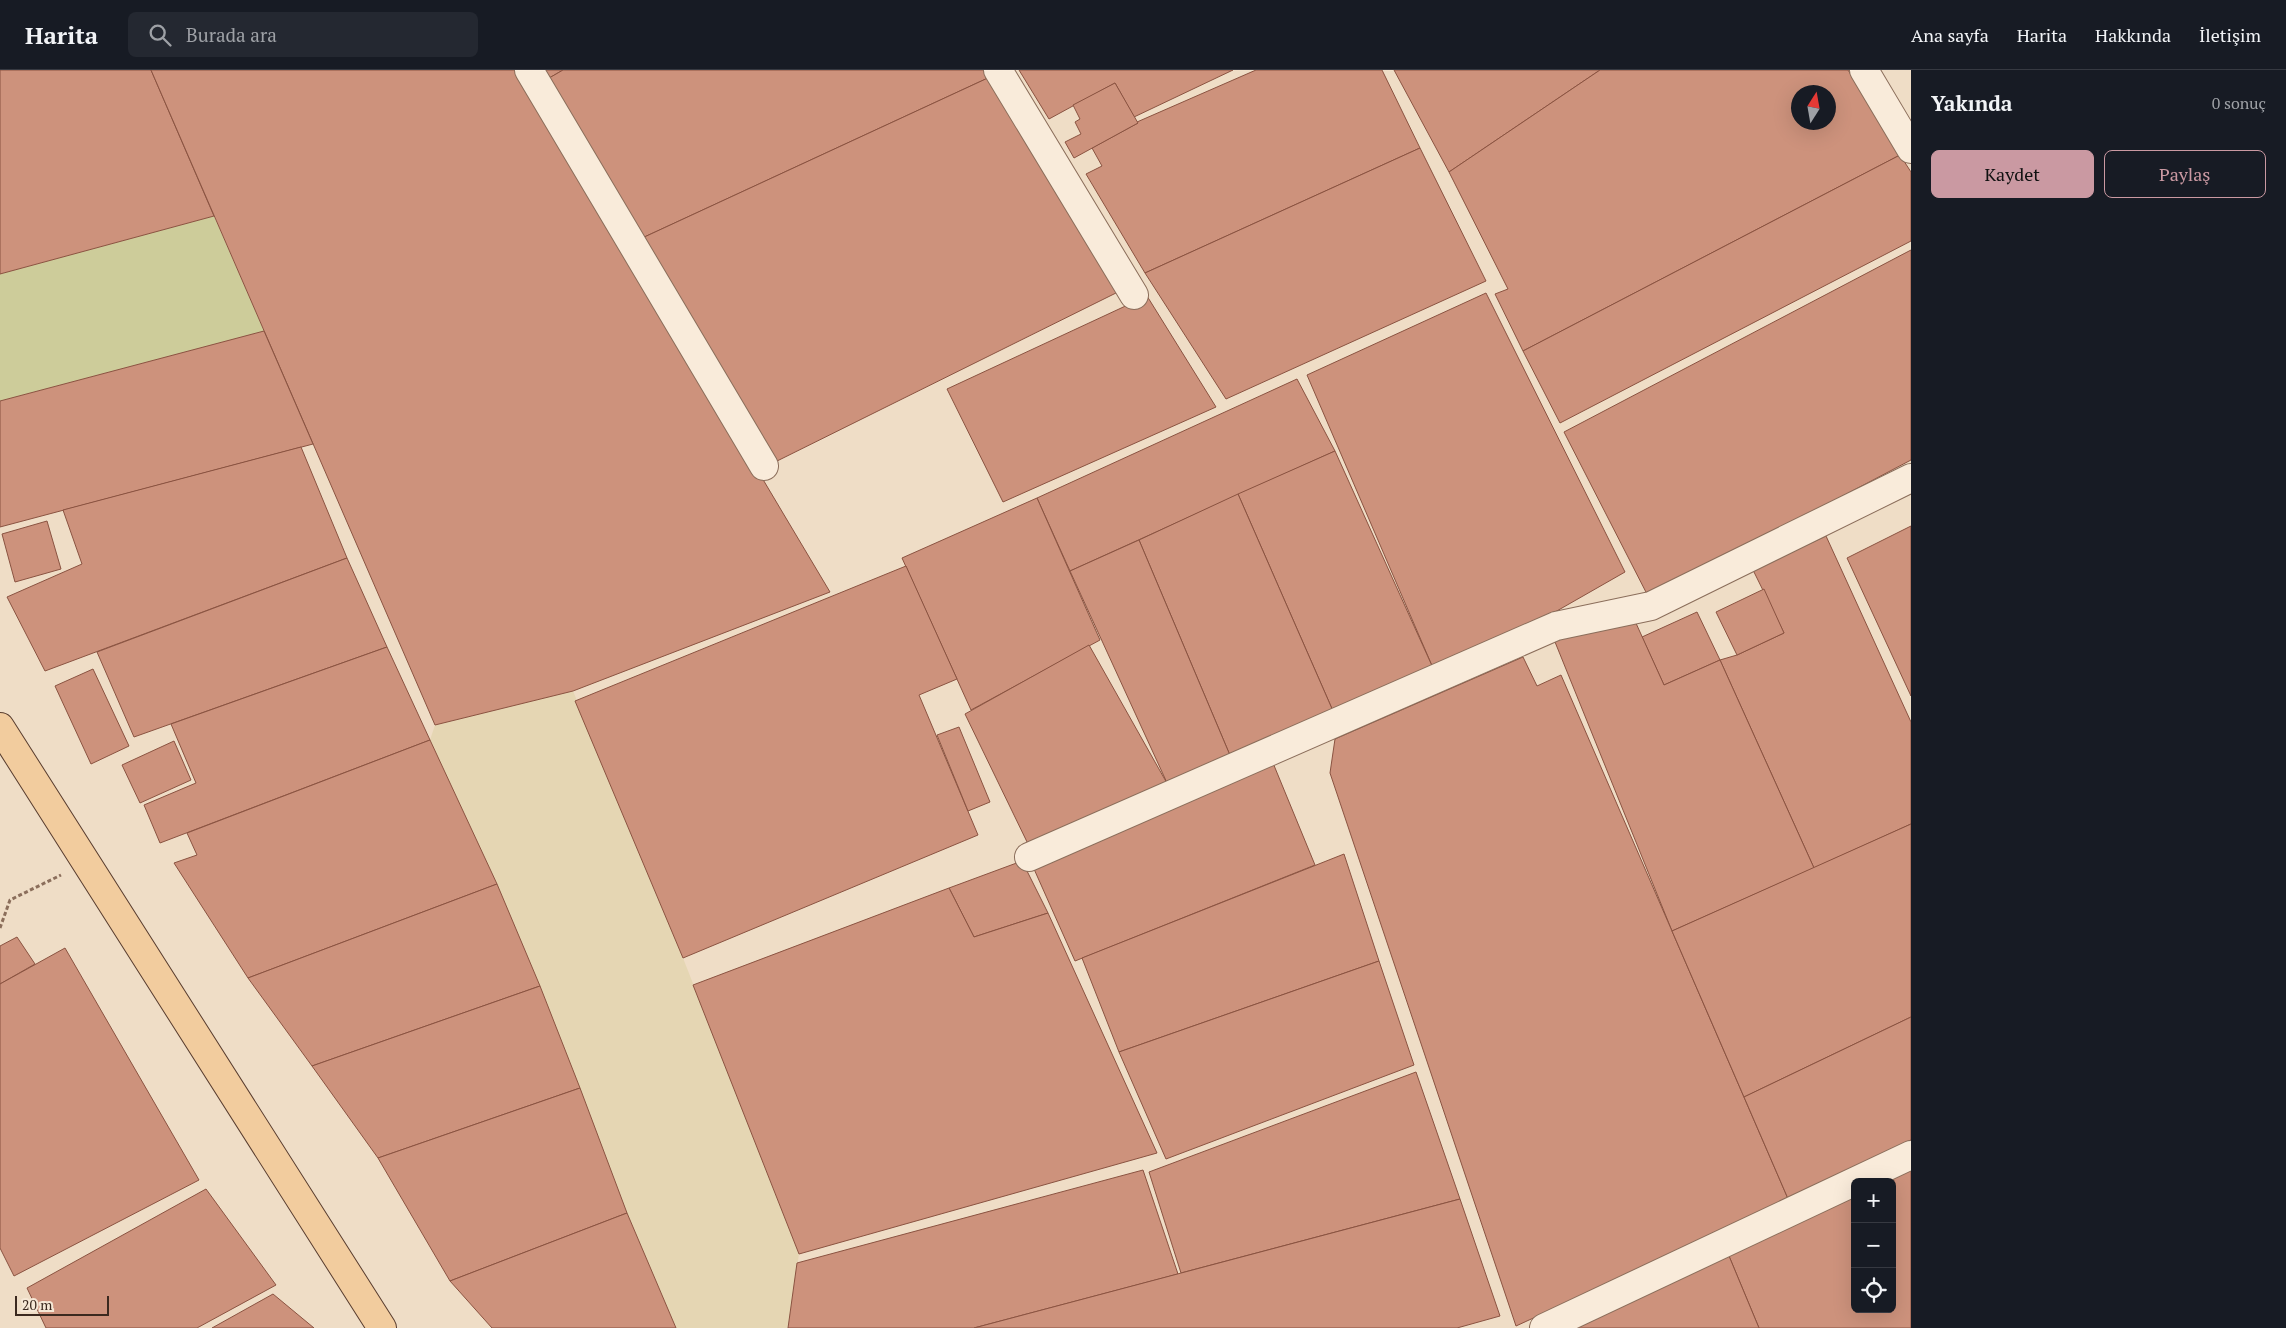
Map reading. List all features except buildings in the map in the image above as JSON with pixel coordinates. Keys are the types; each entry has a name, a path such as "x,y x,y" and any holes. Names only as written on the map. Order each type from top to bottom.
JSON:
{"main road":[{"path":"0,727 382,1328"}],"street":[{"path":"529,70 764,466"},
{"path":"998,70 1134,295"},
{"path":"1864,70 1911,149"},
{"path":"1029,857 1556,626 1651,606 1911,478"},
{"path":"1544,1328 1911,1155"}],"path":[{"path":"0,928 10,900 86,863"}],"shaded area":[{"path":"214,216 264,331 0,401 0,274"},
{"path":"573,691 683,958 799,1254 788,1328 676,1328 627,1213 540,986 497,884 430,740 435,725"}]}
